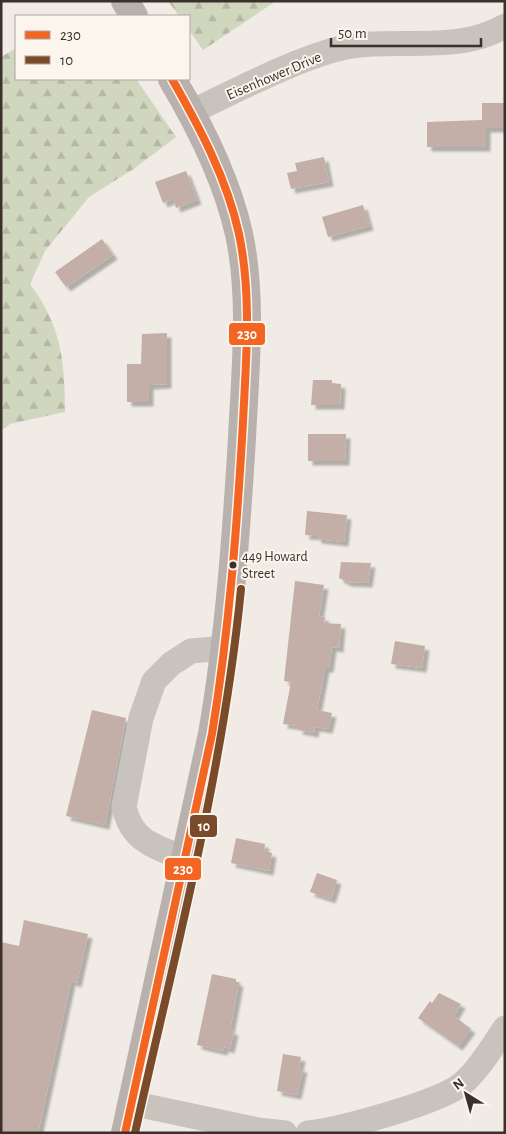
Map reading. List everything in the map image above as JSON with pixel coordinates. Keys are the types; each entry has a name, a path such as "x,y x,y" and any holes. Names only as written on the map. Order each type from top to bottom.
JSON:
{"main road":[{"path":"125,1 133,15"},
{"path":"125,1133 212,734 226,648 243,412 246,340 244,284 239,235 224,184 191,112 173,80"}],"street":[{"name":"Eisenhower Drive","path":"191,112 288,67 338,49 383,43 433,44 466,41 505,26"},
{"path":"185,858 150,845 136,835 126,819 124,807 141,718 154,681 171,664 191,651 226,648"},
{"path":"308,1133 328,1131 441,1096 462,1084 480,1064 505,1028"},
{"path":"131,1103 258,1130 285,1133"}],"green space":[{"path":"168,1 276,1 203,50 190,31 190,15 178,15"},
{"path":"15,49 15,80 137,80 176,137 135,168 89,197 45,251 30,284 49,314 55,329 64,376 65,412 10,424 1,431 1,57"}],"building":[{"path":"482,103 505,103 505,128 486,128 486,147 427,147 427,122 482,120"},
{"path":"324,157 329,182 291,189 287,173 297,171 295,163"},
{"path":"186,171 197,200 176,208 173,199 163,203 155,182"},
{"path":"363,205 369,226 328,237 322,217"},
{"path":"102,239 113,255 66,287 55,272"},
{"path":"167,333 167,384 149,385 149,402 127,402 127,364 141,364 142,334"},
{"path":"313,380 332,380 332,383 341,384 340,405 311,405"},
{"path":"308,434 346,434 345,461 308,461"},
{"path":"307,511 347,515 344,542 317,539 317,536 305,535"},
{"path":"341,562 371,563 368,583 347,582 339,578"},
{"path":"295,581 324,585 319,616 325,617 324,623 341,624 339,648 332,647 329,668 325,668 317,710 332,713 328,729 315,727 314,733 298,730 299,726 283,724 291,682 284,681"},
{"path":"395,641 425,646 422,668 391,664"},
{"path":"92,710 126,718 105,825 66,816"},
{"path":"236,838 265,844 264,851 272,853 269,871 231,863"},
{"path":"317,873 337,880 331,899 310,892"},
{"path":"24,920 88,934 77,983 71,981 38,1133 1,1133 1,942 19,946"},
{"path":"212,974 236,979 236,982 239,982 230,1030 234,1031 230,1049 224,1047 223,1051 197,1045"},
{"path":"439,993 461,1004 454,1016 471,1029 458,1046 418,1018 430,1001 432,1003"},
{"path":"283,1054 301,1057 299,1068 303,1068 297,1095 277,1091"}],"transit line":[{"name":"230","path":"125,1133 212,734 232,579 245,375 247,304 246,281 239,234 227,193 212,154 173,80"},
{"name":"10","path":"135,1133 210,795 233,658 241,589"}],"place":[{"name":"449 Howard Street","path":"233,565"}]}
